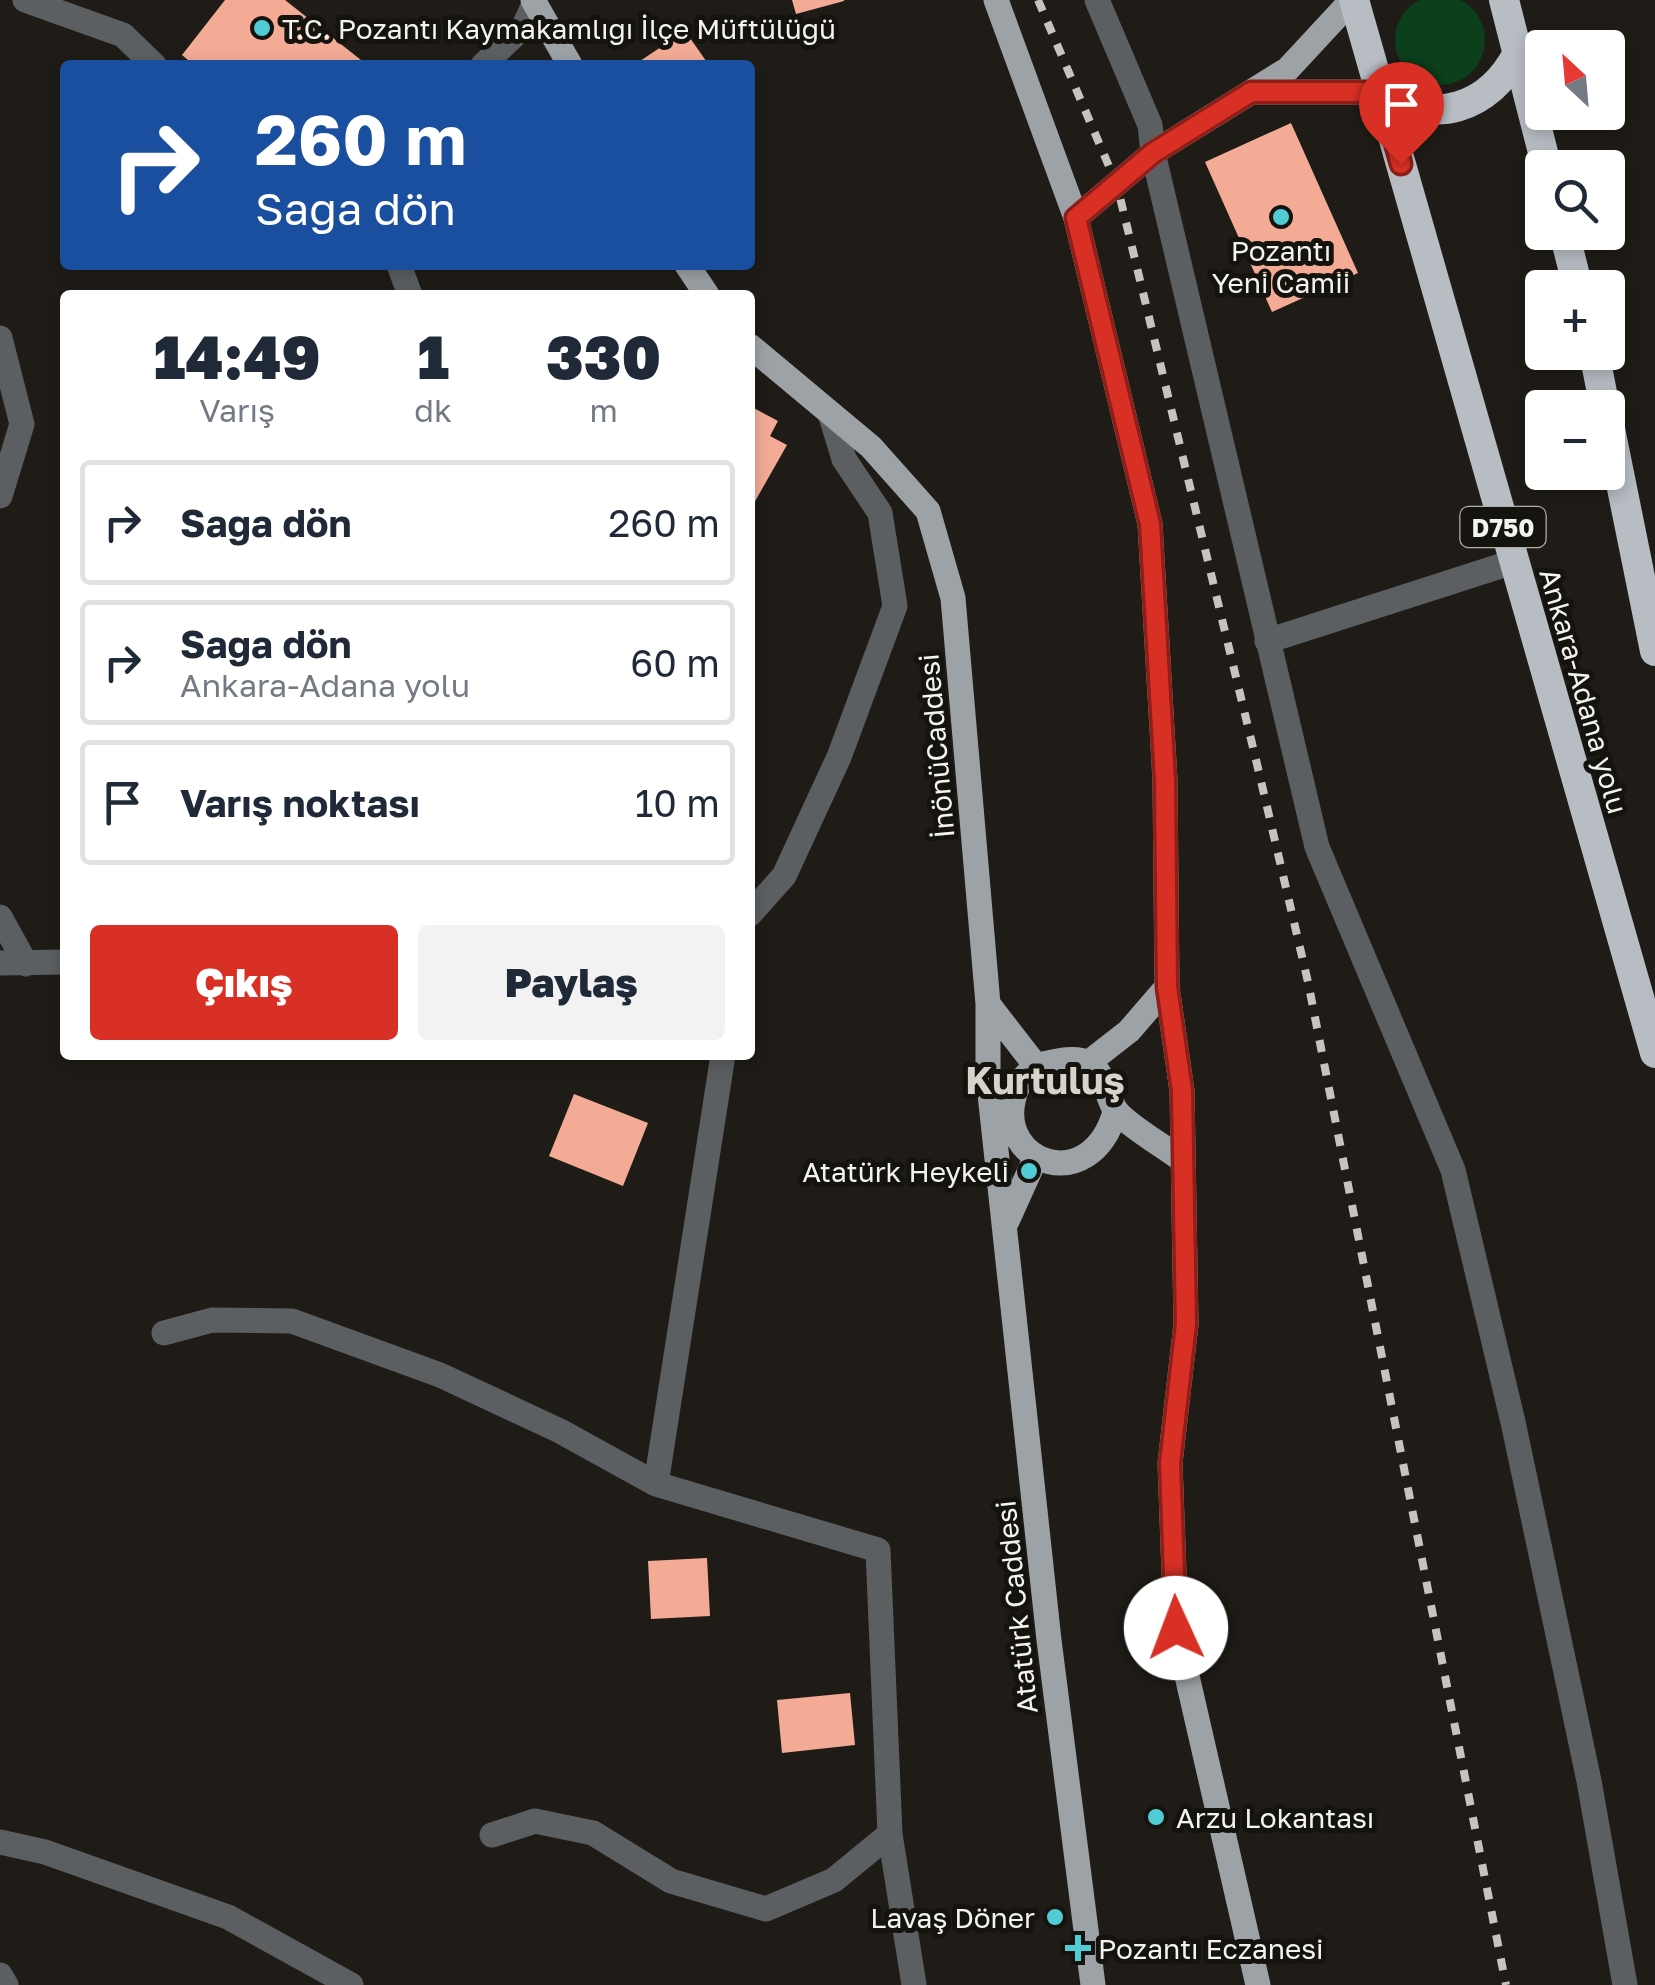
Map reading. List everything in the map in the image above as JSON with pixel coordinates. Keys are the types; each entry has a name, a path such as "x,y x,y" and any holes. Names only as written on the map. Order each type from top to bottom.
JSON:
{"highway":[{"name":"Ankara-Adana yolu","path":"1353,0 1655,1053"},
{"path":"1504,0 1543,150"},
{"path":"1381,92 1421,110 1470,104 1491,91 1518,53"},
{"path":"1622,490 1655,651"}],"main road":[{"path":"996,0 1076,218 1150,524 1165,780 1167,987 1182,1091 1186,1324 1170,1463 1176,1628 1258,1985"},
{"path":"1076,218 1153,153 1288,69 1353,0"},
{"path":"534,1 567,60"},
{"path":"1251,92 1381,92"},
{"name":"İnönüCaddesi","path":"755,354 871,447 928,512 953,598 988,1004 988,1076 1007,1221"},
{"path":"1088,1063 1130,1032 1167,987"},
{"path":"988,1004 1036,1066"},
{"path":"1062,1060 1088,1063 1108,1086 1116,1112 1108,1138 1089,1157 1062,1164 1036,1157 1017,1138 1010,1112 1017,1086 1036,1066 1062,1060"},
{"path":"1116,1112 1182,1160"},
{"path":"1007,1221 1036,1157"},
{"name":"Atatürk Caddesi","path":"1007,1221 1049,1640 1093,1985"}],"street":[{"path":"25,0 124,34 149,60"},
{"path":"1098,0 1150,126 1153,153 1317,847 1453,1170 1521,1460 1589,1782 1625,1985"},
{"path":"488,60 524,26 534,1"},
{"path":"0,338 22,424 0,496"},
{"path":"755,908 784,876 838,757 895,606 880,513 844,459 830,413"},
{"path":"1267,641 1514,562"},
{"path":"0,917 13,963 60,962"},
{"path":"656,1484 722,1060"},
{"path":"164,1333 212,1320 292,1320 440,1375 560,1432 656,1484 878,1550 890,1834 914,1985"},
{"path":"492,1835 534,1821 593,1833 671,1881 766,1909 834,1880 890,1834"},
{"path":"0,1842 45,1852 228,1916 351,1985"},
{"path":"0,1976 6,1985"}],"green space":[{"path":"1421,-1 1459,-1 1472,8 1484,31 1482,57 1472,72 1457,82 1423,82 1408,72 1398,57 1398,23 1408,8"}],"building":[{"name":"T.C. Pozantı Kaymakamlığı İlçe Müftülüğü","path":"225,0 285,0 361,60 188,60 182,55"},
{"path":"792,0 844,0 844,1 796,14"},
{"path":"685,31 705,60 642,60"},
{"name":"Pozantı Yeni Camii","path":"1291,123 1358,273 1272,312 1205,162"},
{"path":"755,409 778,421 770,436 787,445 755,501"},
{"path":"574,1094 648,1123 623,1186 549,1156"},
{"path":"707,1558 710,1616 651,1619 648,1561"},
{"path":"850,1693 855,1745 782,1753 777,1700"}],"railway":[{"path":"1038,0 1117,185 1257,764 1308,982 1506,1985"}],"place":[{"name":"T.C. Pozantı Kaymakamlığı İlçe Müftülüğü","path":"262,28"},
{"name":"Pozantı Yeni Camii","path":"1281,217"},
{"name":"Atatürk Heykeli","path":"1029,1171"},
{"name":"Arzu Lokantası","path":"1156,1817"},
{"name":"Lavaş Döner","path":"1055,1917"},
{"name":"Pozantı Eczanesi","path":"1078,1948"}],"district":[{"name":"Kurtuluş","path":"1045,1079"}],"route":[{"path":"1176,1628 1170,1463 1186,1324 1182,1091 1167,987 1165,780 1150,524 1076,218 1153,153 1251,92 1381,92 1401,164"}]}
